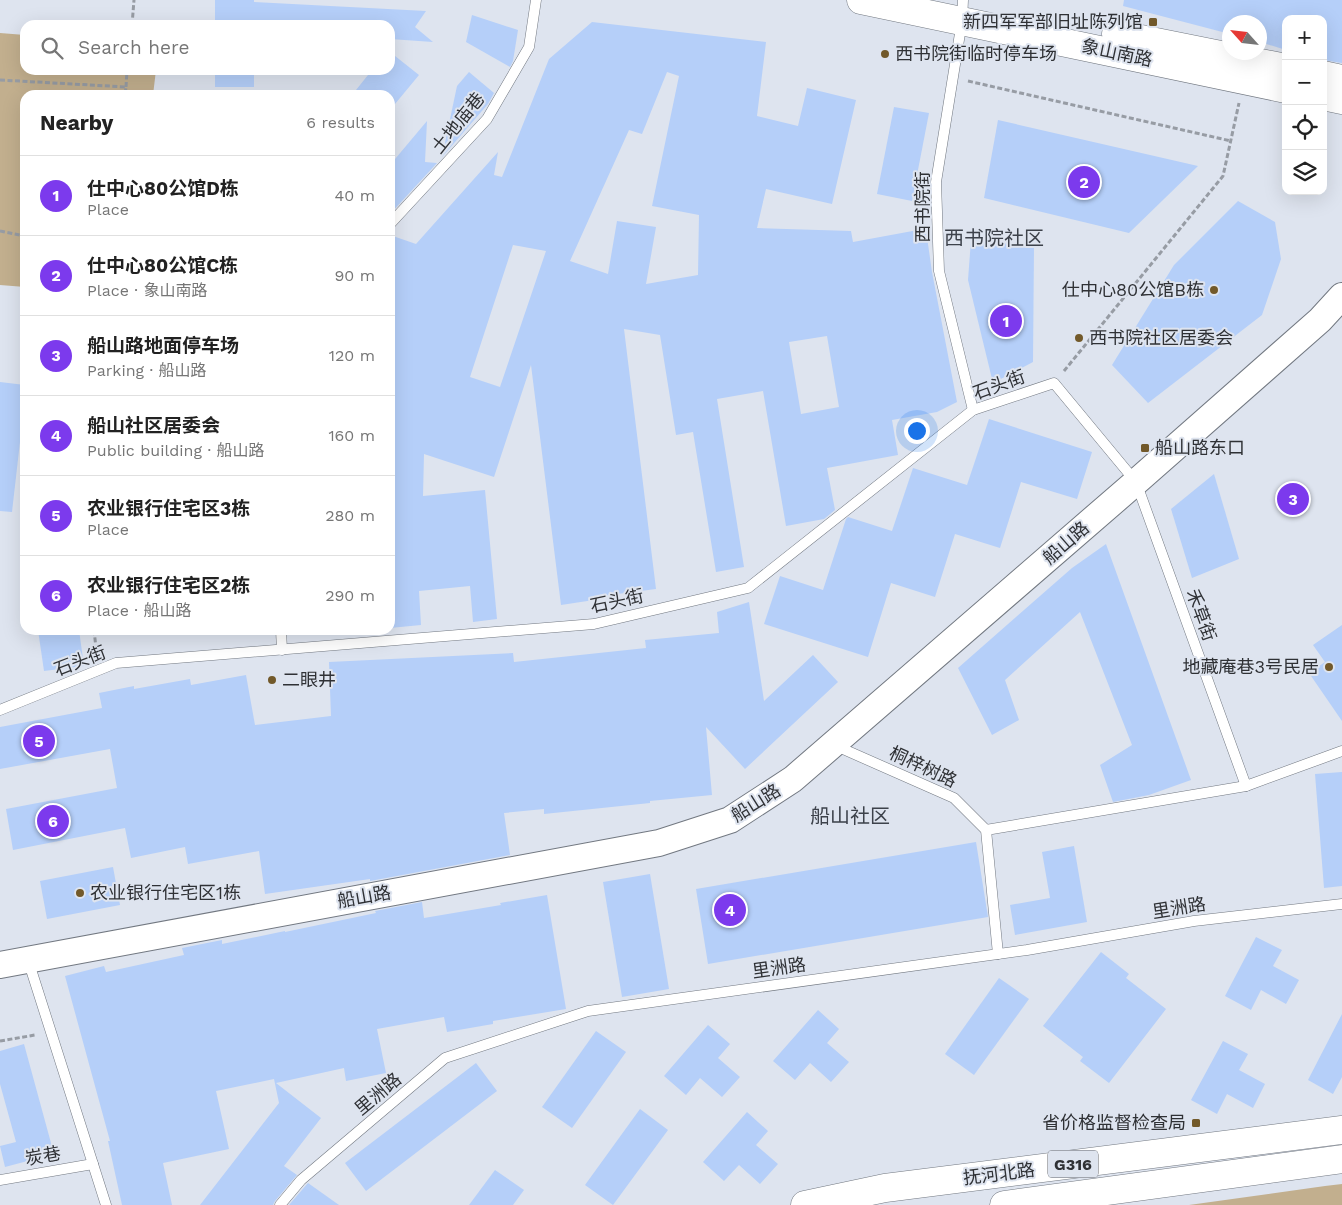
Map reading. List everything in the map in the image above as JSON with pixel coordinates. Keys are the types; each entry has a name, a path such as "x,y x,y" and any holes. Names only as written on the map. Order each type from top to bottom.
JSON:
{"main road":[{"name":"象山南路","path":"861,0 959,6 1282,67"},
{"name":"象山南路","path":"959,6 1282,88"},
{"path":"1327,77 1342,79"},
{"path":"1327,97 1342,100"},
{"name":"抚河北路","path":"805,1205 885,1188 1342,1130"},
{"name":"抚河北路","path":"1004,1205 1342,1159"}],"street":[{"name":"船山路","path":"0,964 659,843 730,820 793,779 833,745 1320,320 1342,296"}],"lane":[{"name":"土地庙巷","path":"395,219 487,119 529,47 536,0"},
{"name":"西书院街","path":"959,6 952,78 936,182 939,271 973,410"},
{"name":"石头街","path":"0,710 116,663 594,624 748,588 973,410 1054,383 1136,482"},
{"name":"禾草街","path":"1136,482 1246,786"},
{"path":"280,635 282,650"},
{"name":"桐梓树路","path":"833,745 954,798 986,830"},
{"path":"998,954 986,830 1246,786 1341,752"},
{"name":"里洲路","path":"280,1205 301,1180 446,1058 588,1011 998,954 1194,921 1342,904"},
{"path":"27,959 106,1205"},
{"name":"炭巷","path":"0,1180 92,1164"}],"path":[{"path":"132,20 134,0"},
{"path":"126,90 127,75"},
{"path":"952,78 1231,141"},
{"path":"0,80 126,86"},
{"path":"1054,383 1223,176 1244,80"},
{"path":"0,232 20,235"},
{"path":"95,635 96,648 116,663"},
{"path":"0,1041 50,1032"}],"shaded area":[{"path":"0,33 20,35 20,75 155,75 154,90 20,90 20,287 0,285"},
{"path":"1342,1184 1342,1205 1189,1205 1325,1186"}],"building":[{"path":"215,0 254,0 254,2 426,11 415,27 433,42 395,39 395,20 215,20"},
{"path":"1124,0 1342,0 1342,63 1327,61 1327,15 1282,15 1282,49 1267,44 1267,15 1222,15 1222,32 1123,6"},
{"path":"472,15 518,30 513,61 510,67 466,42"},
{"path":"592,22 766,42 757,116 798,126 807,88 856,100 832,204 766,189 757,228 851,231 853,242 926,230 932,272 957,402 937,412 892,420 898,455 827,468 835,510 824,519 786,526 763,391 717,399 744,567 716,572 693,432 676,435 660,335 624,329 656,589 594,597 594,600 561,605 531,365 494,477 424,454 423,496 485,490 497,619 473,622 470,586 419,591 421,625 395,628 395,237 416,244 498,152 494,175 502,177 549,59","holes":["667,72 679,76 652,206 699,215 698,275 646,284 656,227 617,221 608,274 570,261 629,130 642,134","513,245 546,251 500,387 470,377","827,336 839,407 801,414 789,342"]},
{"path":"395,56 419,75 395,104 395,90 356,90 368,75 395,75"},
{"path":"469,72 494,93 488,104 442,157 457,86"},
{"path":"215,75 254,75 254,87 215,87"},
{"path":"894,107 929,113 912,201 877,194"},
{"path":"998,120 1198,166 1129,233 984,198"},
{"path":"427,121 425,162 437,163 395,209 395,159"},
{"name":"仕中心80公馆B栋","path":"1238,201 1275,222 1281,259 1262,315 1148,403 1112,365 1174,265"},
{"path":"971,240 1034,246 1033,362 993,383 968,280"},
{"path":"0,382 20,384 20,442 12,512 0,511"},
{"path":"989,419 1092,452 1077,499 1021,482 1000,548 955,534 935,597 891,583 868,657 764,624 780,576 823,590 848,517 892,531 913,468 967,485"},
{"path":"1214,474 1239,559 1192,578 1171,509"},
{"path":"1106,544 1191,780 1149,795 1113,802 1100,765 1132,745 1080,612 1005,680 1019,720 992,735 958,668 1072,568"},
{"path":"749,602 764,701 813,655 838,682 745,769 706,727 712,795 544,814 544,809 504,813 510,855 370,881 370,879 265,894 259,851 188,864 185,847 131,858 125,828 13,850 6,809 117,788 110,749 0,769 0,727 102,708 99,693 134,686 134,689 190,679 191,685 246,675 255,725 331,716 329,662 513,653 514,662 646,648 645,640 719,633 717,612"},
{"name":"地藏庵巷3号民居","path":"1342,625 1342,721 1309,673 1325,662 1313,645"},
{"path":"39,635 80,635 84,666 44,671"},
{"path":"1342,772 1342,886 1324,888 1315,774"},
{"path":"976,842 988,917 708,964 696,889"},
{"path":"1074,846 1087,922 1015,935 1010,905 1050,898 1042,852"},
{"name":"农业银行住宅区1栋","path":"113,867 120,905 47,919 40,881"},
{"path":"650,874 669,989 622,997 603,882"},
{"path":"547,895 566,1009 493,1021 493,1024 447,1032 444,1017 377,1029 386,1073 346,1081 344,1068 276,1083 321,1118 284,1166 297,1175 273,1205 200,1205 279,1103 274,1079 216,1091 229,1149 163,1163 172,1205 122,1205 108,1141 110,1141 65,976 104,966 106,972 184,955 182,948 222,940 222,944 285,932 422,902 424,918"},
{"path":"1256,937 1282,950 1273,966 1299,980 1286,1004 1261,990 1251,1010 1225,996"},
{"path":"1101,952 1129,974 1126,978 1166,1009 1109,1083 1080,1061 1083,1057 1043,1026"},
{"path":"999,978 1029,999 974,1075 945,1054"},
{"path":"818,1010 839,1029 827,1043 849,1062 831,1082 810,1063 795,1080 773,1061"},
{"path":"1342,1014 1342,1077 1333,1094 1308,1080"},
{"path":"708,1025 730,1044 718,1058 740,1077 722,1097 700,1078 686,1095 664,1076"},
{"path":"596,1031 626,1052 572,1128 542,1107"},
{"path":"1223,1041 1248,1054 1239,1070 1265,1084 1253,1108 1227,1094 1217,1114 1191,1100"},
{"path":"24,1044 54,1154 5,1167 0,1146 16,1142 0,1084 0,1051"},
{"path":"476,1063 497,1091 366,1191 345,1163"},
{"path":"640,1109 668,1130 613,1205 585,1185"},
{"path":"747,1112 768,1131 756,1145 778,1164 760,1184 739,1165 724,1181 703,1162"},
{"path":"495,1170 524,1190 513,1205 469,1205"},
{"path":"308,1183 339,1205 289,1205"}],"place":[{"name":"新四军军部旧址陈列馆","path":"1153,22"},
{"name":"西书院街临时停车场","path":"885,54"},
{"name":"仕中心80公馆C栋","path":"1084,182"},
{"name":"仕中心80公馆B栋","path":"1214,290"},
{"name":"仕中心80公馆D栋","path":"1006,321"},
{"name":"西书院社区居委会","path":"1079,338"},
{"name":"船山路东口","path":"1145,448"},
{"name":"船山路地面停车场","path":"1293,499"},
{"name":"地藏庵巷3号民居","path":"1329,667"},
{"name":"二眼井","path":"272,680"},
{"name":"农业银行住宅区3栋","path":"39,741"},
{"name":"农业银行住宅区2栋","path":"53,821"},
{"name":"农业银行住宅区1栋","path":"80,893"},
{"name":"船山社区居委会","path":"730,910"},
{"name":"省价格监督检查局","path":"1196,1123"}],"district":[{"name":"西书院社区","path":"994,238"},
{"name":"船山社区","path":"850,816"}]}
